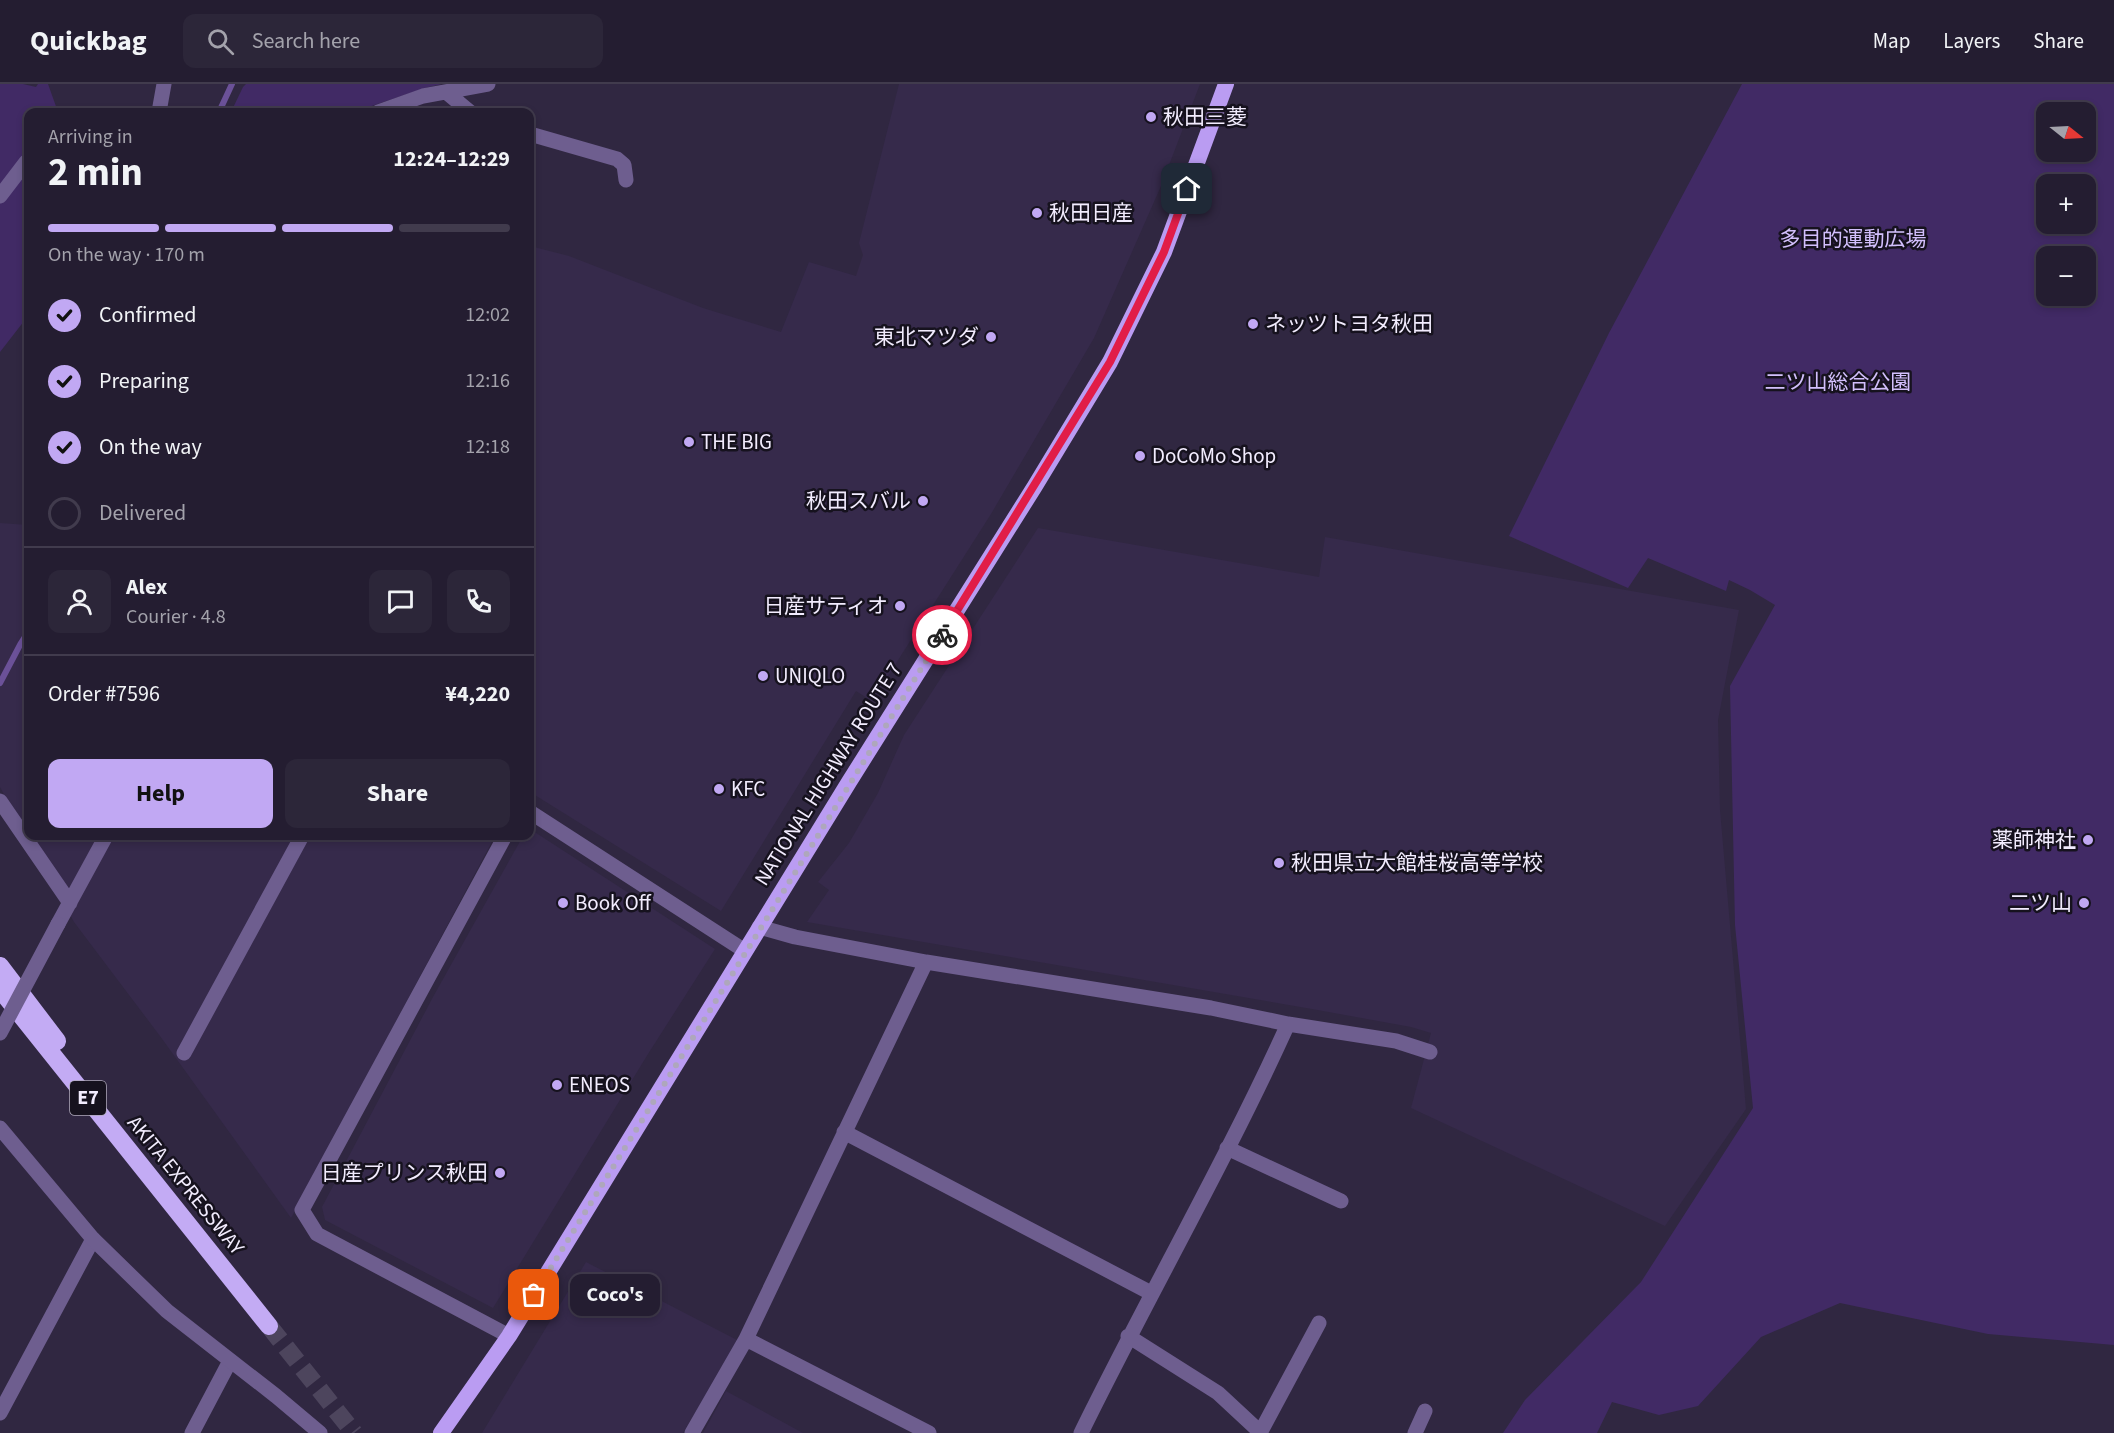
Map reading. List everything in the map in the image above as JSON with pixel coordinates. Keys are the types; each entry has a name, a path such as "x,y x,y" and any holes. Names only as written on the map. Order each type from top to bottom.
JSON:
{"highway":[{"name":"NATIONAL HIGHWAY ROUTE 7","path":"441,1433 509,1336 759,927 1110,362 1164,252 1226,84"},
{"path":"0,966 131,1139 175,1207"},
{"name":"AKITA EXPRESSWAY","path":"0,989 269,1326"}],"street":[{"path":"160,108 164,84"},
{"path":"389,108 423,96 488,84"},
{"path":"446,92 465,108"},
{"path":"534,135 617,159 624,165 626,180"},
{"path":"0,196 24,166"},
{"path":"0,801 24,836"},
{"path":"534,815 745,951"},
{"path":"27,840 70,903"},
{"path":"0,1033 104,840"},
{"path":"184,1053 300,840"},
{"path":"503,840 302,1210 317,1234 509,1336"},
{"path":"759,927 926,962 1211,1008 1396,1041 1430,1052"},
{"path":"692,1433 746,1339 926,962"},
{"path":"1081,1433 1128,1336 1268,1070 1288,1023"},
{"path":"0,1128 93,1239 167,1311 320,1433"},
{"path":"844,1132 1151,1293"},
{"path":"1227,1148 1341,1201"},
{"path":"0,1413 93,1239"},
{"path":"1128,1336 1218,1393 1260,1433 1319,1323"},
{"path":"746,1339 929,1433"},
{"path":"192,1433 230,1360"},
{"path":"1415,1433 1425,1411"}],"shaded area":[{"path":"899,84 1200,84 1161,186 1094,338 991,514 872,701 856,691 721,911 534,794 534,247 569,256 703,308 781,332 809,262 856,276 863,255 859,243"},
{"path":"0,523 24,525 24,831 0,787"},
{"name":"秋田県立大館桂桜高等学校","path":"1038,528 1319,577 1325,537 1739,610 1718,720 1720,810 1746,1109 1665,1226 1411,1108 1431,1033 1411,1027 1312,1009 807,922 829,890 818,882 849,843 878,793 904,735"},
{"path":"534,832 715,949 493,1308 325,1220 322,1207 433,997 521,840 534,840"},
{"path":"29,840 493,840 291,1218 160,1036 74,922"},
{"path":"586,1262 739,1341 683,1433 482,1433"},
{"path":"726,1391 803,1433 703,1433"}],"green space":[{"path":"0,84 23,84 36,87 38,84 48,84 57,108 24,108 24,321 0,352"},
{"path":"246,84 442,84 366,108 233,108"},
{"name":"二ツ山総合公園","path":"1742,84 2114,84 2114,1345 1988,1334 1840,1303 1761,1337 1698,1406 1659,1415 1612,1402 1597,1433 1503,1433 1525,1400 1641,1282 1753,1108 1735,925 1730,686 1775,605 1729,580 1726,591 1648,558 1628,588 1509,536 1609,333"}],"waterway":[{"path":"221,108 232,84"},
{"path":"0,683 24,638"}],"tunnel":[{"path":"269,1326 354,1433"}],"way so far":[{"path":"534,1295 942,635"}],"place":[{"name":"秋田三菱","path":"1151,117"},
{"name":"秋田日産","path":"1037,213"},
{"name":"ネッツトヨタ秋田","path":"1253,324"},
{"name":"東北マツダ","path":"991,337"},
{"name":"THE BIG","path":"689,442"},
{"name":"DoCoMo Shop","path":"1140,456"},
{"name":"秋田スバル","path":"923,501"},
{"name":"日産サティオ","path":"900,606"},
{"name":"UNIQLO","path":"763,676"},
{"name":"KFC","path":"719,789"},
{"name":"薬師神社","path":"2088,840"},
{"name":"秋田県立大館桂桜高等学校","path":"1279,863"},
{"name":"Book Off","path":"563,903"},
{"name":"二ツ山","path":"2084,903"},
{"name":"ENEOS","path":"557,1085"},
{"name":"日産プリンス秋田","path":"500,1173"},
{"name":"Coco's","path":"534,1295"}],"route":[{"path":"942,635 1110,362 1164,252 1187,189"}],"park label":[{"name":"多目的運動広場","path":"1853,239"}]}
